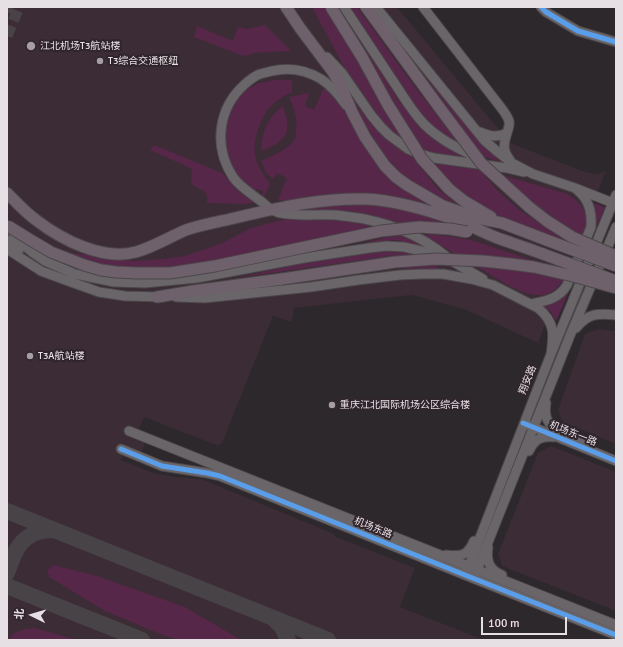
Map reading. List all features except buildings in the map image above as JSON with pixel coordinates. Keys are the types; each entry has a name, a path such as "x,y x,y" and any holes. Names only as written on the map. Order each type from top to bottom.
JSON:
{"highway":[{"path":"286,7 300,28 338,73 341,86 365,137 382,162 396,177 443,206 477,218 502,224 616,266"},
{"path":"331,7 362,57 388,105 422,159 449,189 464,201 502,224"},
{"path":"366,7 481,164 546,221 572,236 616,256"},
{"path":"7,193 34,219 51,231 80,246 114,254 135,252 150,247 188,229 293,205 335,200 366,199 402,204 458,221 494,237 616,281"},
{"path":"8,225 51,252 84,266 116,272 137,273 170,273 215,266 381,231 419,227 450,228 494,237"},
{"path":"152,297 395,262 436,259 490,262 534,267 616,288"}],"main road":[{"path":"344,7 406,102 426,126 450,145 615,201"},
{"path":"376,7 484,140 510,166"},
{"path":"423,7 499,105 508,121 509,126 504,142 504,150 510,166"},
{"path":"541,7 546,12 578,30 616,42"},
{"path":"352,112 332,87 310,74 295,69 279,70 261,74 252,78 239,90 230,102 221,127 221,151 227,167 234,179 271,210 291,215 344,216 384,224 413,235 437,249 452,261 493,285 538,308 549,319 552,326 553,340 551,354"},
{"path":"310,74 338,73 381,127 408,149 434,158 510,166"},
{"path":"478,132 492,137 507,133"},
{"path":"531,304 550,300 565,289 591,227 590,213 586,200 582,194 573,187"},
{"name":"翔安路","path":"471,573 490,512 524,421 615,201"},
{"path":"8,225 20,242 45,261 75,274 114,282 145,283 176,281 304,258 386,246 404,247 426,252 452,261"},
{"path":"471,573 489,539 571,333 616,227"},
{"path":"8,243 18,256 42,271 99,292 125,296 205,298 311,287 365,279 422,274 443,274 493,285"},
{"path":"571,333 586,317 597,314 616,315"},
{"path":"547,393 545,414 549,424 586,443"},
{"name":"机场东一路","path":"524,421 561,439 616,461"},
{"name":"机场东一路","path":"534,426 586,443 616,455"},
{"name":"机场东路","path":"129,431 434,553 471,573 526,589 616,625"},
{"path":"514,477 524,462 531,446 536,440 549,437 561,439"},
{"name":"机场东路","path":"121,449 162,466 220,476 471,573 616,635"},
{"path":"434,553 454,556 466,552 471,547 481,523 490,512"},
{"path":"489,539 487,555 488,561 493,570 526,589"}],"shaded area":[{"path":"7,7 397,7 510,143 585,172 597,174 606,171 538,343 464,309 412,295 294,308 292,322 273,316 222,443 216,445 144,417 139,429 149,433 138,462 123,456 121,460 153,473 204,480 334,534 334,536 415,568 400,607 484,640 7,640"},
{"path":"312,7 341,7 339,8 376,63 398,100 422,129 438,143 470,159 434,154 404,143 391,132 365,103"},
{"path":"347,7 357,7 447,129 458,126 379,19 465,124 500,162 462,149 426,124"},
{"path":"265,25 291,51 255,53 245,56 194,37 197,26 233,41 238,27 247,29"},
{"path":"274,80 292,80 292,92 274,103 269,108 258,130 255,142 256,158 261,170 270,184 264,197 262,197 263,191 257,189 254,193 237,177 231,166 225,145 225,131 230,112 243,92 259,83"},
{"path":"325,85 339,100 365,147 382,171 408,192 432,207 406,202 291,202 278,200 287,178 277,173 273,179 266,173 261,161 275,155 289,146 295,139 296,117 289,97 309,93 305,106 314,110"},
{"path":"347,89 370,122 381,134 394,146 412,156 438,189 464,210 428,196 388,164 368,137"},
{"path":"283,106 287,123 286,134 277,143 261,151 262,138 266,126 273,115"},
{"path":"153,146 157,146 222,173 237,190 256,203 207,203 206,194 191,182 192,169 150,150"},
{"path":"430,161 480,170 496,189 518,209 567,242 499,217 456,189"},
{"path":"498,174 564,193 577,201 584,210 587,220 587,225 582,237 545,214"},
{"path":"592,202 605,207 556,321 550,311 544,306 557,300 564,293 593,231 596,222"},
{"path":"333,204 368,204 394,207 415,212 450,224 424,222 398,223 356,212 289,212"},
{"path":"290,219 354,221 382,227 192,265 169,268 126,269 101,265 58,252 39,240 58,249 73,253 133,261 163,259 185,256 222,243 251,228"},
{"path":"430,234 471,240 568,272 562,282 550,293 544,295 531,294 511,287 423,235"},
{"path":"405,235 431,250 394,240 365,243 387,237"},
{"path":"389,249 421,254 440,269 405,270 397,255 236,278 322,259"},
{"path":"599,329 616,331 616,444 563,422 558,410 585,334"},
{"path":"551,446 616,472 616,611 502,566 498,554 538,453"},
{"path":"53,565 97,576 185,607 241,640 181,640 165,636 105,611 49,577 47,571"},
{"path":"35,628 77,640 8,640 16,632"}],"taxiway":[{"path":"7,511 328,640"},
{"path":"7,573 17,549 24,540 35,533 53,530"},
{"path":"7,586 142,640"},
{"path":"273,618 282,627 288,640"}],"tunnel":[{"path":"7,12 9,7"},
{"path":"7,36 19,7"}],"cycle path":[{"path":"541,7 546,12 578,31 616,42"},
{"path":"523,423 616,461"},
{"path":"121,449 162,466 220,476 616,635"}],"place":[{"name":"江北机场T3航站楼","path":"31,46"},
{"name":"T3综合交通枢纽","path":"100,61"},
{"name":"T3A航站楼","path":"30,356"},
{"name":"重庆江北国际机场公区综合楼","path":"332,405"}]}
